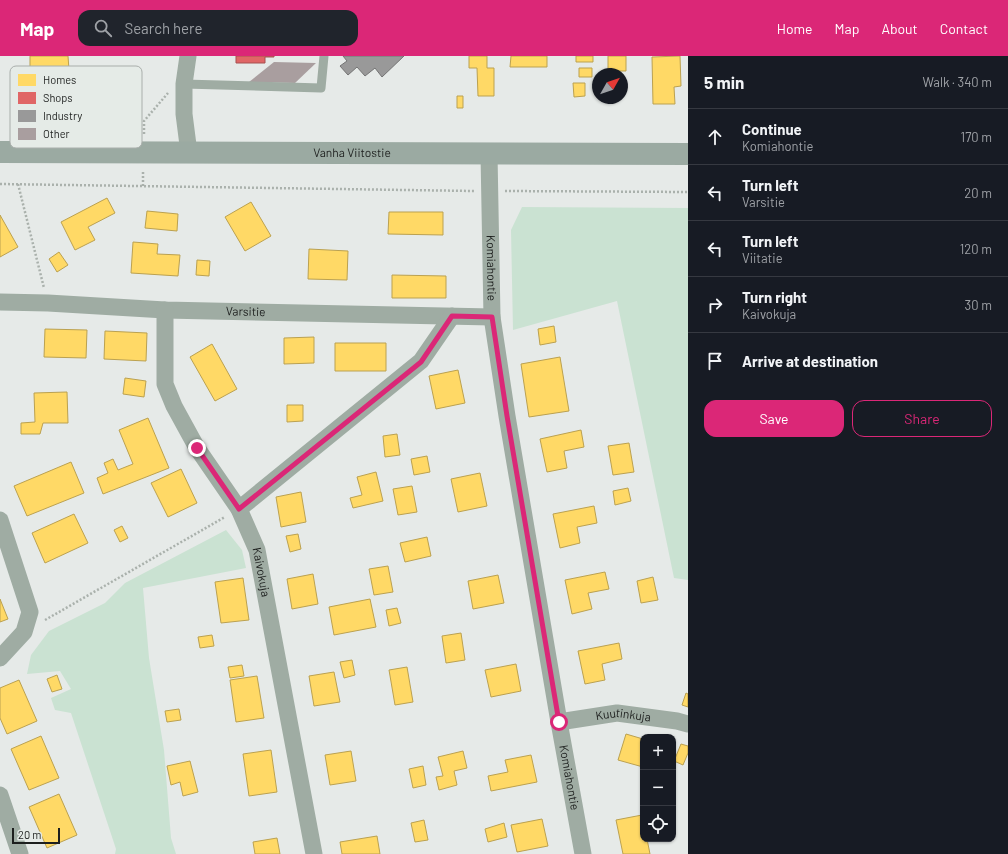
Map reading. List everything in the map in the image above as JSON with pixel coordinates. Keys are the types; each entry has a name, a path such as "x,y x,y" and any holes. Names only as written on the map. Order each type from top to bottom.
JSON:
{"main road":[{"name":"Vanha Viitostie","path":"8,152 688,154"}],"street":[{"path":"188,56 184,84 184,114 189,153"},
{"name":"Komiahontie","path":"489,154 492,317 559,722 583,854"},
{"name":"Varsitie","path":"0,302 48,303 165,310 492,317"},
{"name":"Kaivokuja","path":"165,310 165,384 174,406 197,448 239,509 257,550 314,854"},
{"path":"239,509 421,362 452,316"},
{"path":"0,520 30,612 24,632 0,658"},
{"name":"Kuutinkuja","path":"559,722 617,713 688,724"},
{"path":"0,795 20,854"}],"lane":[{"path":"184,84 321,88 324,56"}],"path":[{"path":"143,186 144,121 168,92"},
{"path":"0,184 489,191 688,192"},
{"path":"18,184 48,303"},
{"path":"24,632 239,509"}],"green space":[{"path":"522,207 688,208 688,580 674,578 617,301 513,330 511,230"},
{"path":"226,530 242,550 246,568 143,588 149,658 164,750 171,838 176,854 115,854 116,849 71,713 55,710 51,698 71,689 60,671 27,674 31,655 49,631 105,603 125,583"}],"building: Homes":[{"path":"30,56 68,56 69,66 30,66"},
{"path":"469,56 487,56 487,68 494,68 494,96 478,96 477,68 469,68"},
{"path":"511,56 547,56 547,67 510,67"},
{"path":"576,56 593,56 593,62 576,62"},
{"path":"608,56 626,56 626,68 608,68"},
{"path":"680,56 681,86 674,87 675,104 653,104 652,57"},
{"path":"579,68 592,68 592,77 579,77"},
{"path":"573,83 585,83 585,96 574,97"},
{"path":"457,96 463,96 463,108 457,108"},
{"path":"107,198 115,213 88,227 95,240 75,250 61,222"},
{"path":"251,202 271,236 245,251 225,217"},
{"path":"147,211 178,214 177,231 145,228"},
{"path":"389,212 443,212 443,235 388,234"},
{"path":"0,215 18,247 0,257"},
{"path":"133,242 158,244 157,254 180,255 178,276 131,273"},
{"path":"309,249 348,251 347,280 308,279"},
{"path":"59,252 68,265 57,272 49,259"},
{"path":"197,260 210,261 209,276 196,275"},
{"path":"392,275 446,276 446,298 392,298"},
{"path":"554,326 556,342 540,345 538,329"},
{"path":"45,329 87,330 86,358 44,357"},
{"path":"105,331 147,333 146,361 104,359"},
{"path":"314,337 314,363 284,364 284,338"},
{"path":"335,343 386,343 386,371 335,371"},
{"path":"212,344 237,389 215,401 190,357"},
{"path":"560,357 569,411 529,417 521,364"},
{"path":"458,370 465,403 436,409 429,376"},
{"path":"125,378 146,381 144,397 123,394"},
{"path":"67,392 68,423 43,423 40,434 21,434 21,423 35,422 34,393"},
{"path":"287,405 303,405 303,421 287,422"},
{"path":"148,418 169,468 103,494 97,478 108,473 104,463 113,459 118,470 133,464 119,430"},
{"path":"581,430 584,447 564,451 567,468 547,472 540,439"},
{"path":"397,434 400,455 385,457 383,436"},
{"path":"629,443 634,472 613,475 608,446"},
{"path":"427,456 430,472 414,475 411,459"},
{"path":"71,462 84,493 27,516 14,486"},
{"path":"181,469 197,503 168,517 151,483"},
{"path":"376,472 383,501 353,508 350,498 362,495 357,477"},
{"path":"480,473 487,506 458,512 451,479"},
{"path":"412,486 417,512 398,515 393,489"},
{"path":"628,488 631,501 615,505 613,491"},
{"path":"301,492 306,522 281,527 276,497"},
{"path":"594,506 597,523 577,527 580,543 560,548 553,514"},
{"path":"74,514 88,543 45,563 32,533"},
{"path":"122,526 128,538 120,542 114,530"},
{"path":"298,534 301,549 290,552 286,536"},
{"path":"427,537 431,556 405,562 400,543"},
{"path":"388,566 393,592 374,595 369,569"},
{"path":"605,572 609,589 588,593 592,609 572,614 565,580"},
{"path":"313,574 318,604 292,609 287,579"},
{"path":"498,575 504,603 473,609 468,581"},
{"path":"653,577 658,600 641,603 637,581"},
{"path":"243,578 249,620 221,623 215,582"},
{"path":"0,599 8,619 0,622"},
{"path":"370,599 376,627 334,635 329,607"},
{"path":"397,608 401,623 389,626 386,610"},
{"path":"461,633 465,660 446,663 442,636"},
{"path":"212,635 214,646 200,648 198,637"},
{"path":"619,643 622,659 602,664 605,680 585,684 578,651"},
{"path":"352,660 355,675 344,678 340,662"},
{"path":"516,664 521,691 491,697 485,670"},
{"path":"242,665 244,676 230,678 228,667"},
{"path":"407,667 413,702 395,705 389,670"},
{"path":"334,672 340,702 314,706 309,676"},
{"path":"57,675 62,689 52,692 47,679"},
{"path":"257,676 264,718 236,722 230,680"},
{"path":"19,680 37,721 7,734 0,718 0,688"},
{"path":"686,693 688,694 688,707 682,705"},
{"path":"179,709 181,720 167,722 165,711"},
{"path":"626,734 640,738 640,766 618,760"},
{"path":"41,736 59,778 29,790 11,749"},
{"path":"681,744 688,746 688,753 683,765 676,762 676,756"},
{"path":"271,750 277,792 249,796 243,754"},
{"path":"351,751 356,781 330,785 325,755"},
{"path":"463,751 467,768 454,771 457,785 439,790 436,777 443,776 438,757"},
{"path":"531,755 537,782 491,791 488,776 508,772 505,760"},
{"path":"190,761 198,792 183,796 180,782 171,785 167,766"},
{"path":"423,766 426,785 413,788 409,769"},
{"path":"59,794 77,835 47,848 29,807"},
{"path":"640,815 640,842 648,842 650,854 623,854 616,820"},
{"path":"542,819 548,846 517,852 511,825"},
{"path":"424,820 428,840 415,842 411,823"},
{"path":"504,823 507,837 488,842 485,829"},
{"path":"377,836 380,854 342,854 340,842"},
{"path":"277,838 280,854 255,854 253,842"}],"building: Shops":[{"path":"236,56 274,57 265,57 265,63 236,63"}],"building: Industry":[{"path":"343,56 404,56 382,77 375,68 365,76 357,67 348,75 340,66 347,61"}],"building: Other":[{"path":"274,62 316,63 295,83 249,82"}],"route":[{"path":"197,448 239,509 421,362 452,316 492,317 507,416 559,722"}]}
